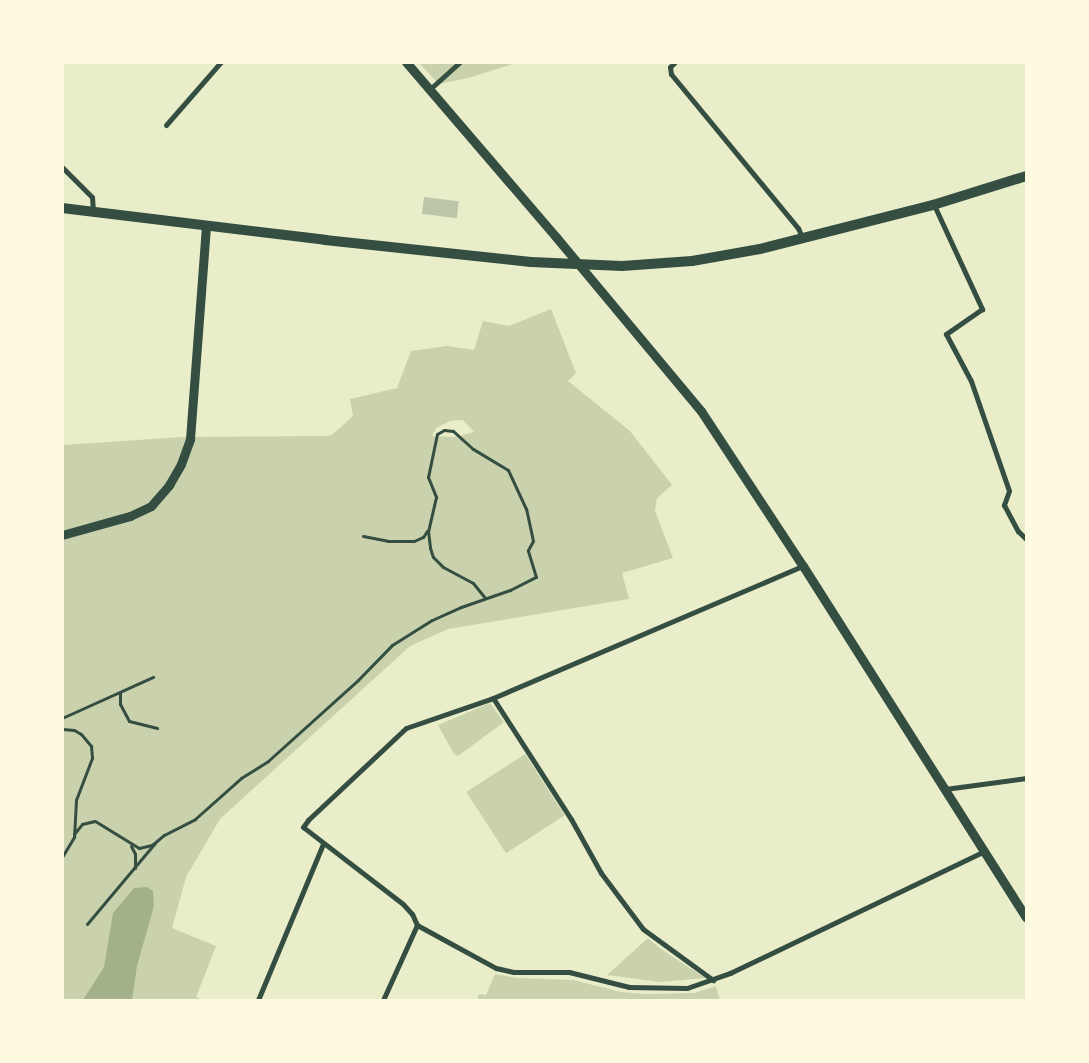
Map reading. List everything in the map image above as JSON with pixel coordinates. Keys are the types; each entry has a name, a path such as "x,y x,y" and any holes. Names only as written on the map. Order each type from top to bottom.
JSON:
{"main road":[{"path":"62,208 400,248 579,265 622,266 692,261 803,239 934,205 1026,176"}],"street":[{"path":"166,125 221,62"},
{"path":"406,62 579,265 700,411 803,566 1026,917"},
{"path":"430,89 460,62"},
{"path":"675,62 670,67 671,74 798,228 803,239"},
{"path":"62,167 92,197 93,211"},
{"path":"934,205 982,309 946,334 970,381 1009,491 1004,505 1018,531 1026,539"},
{"path":"62,535 130,516 151,506 169,485 181,464 190,439 206,226"},
{"path":"803,566 493,698 406,728 308,820 303,827 403,904 412,914 417,925 496,968 514,972 569,972 629,987 687,988 713,980 985,851"},
{"path":"493,698 571,819 601,873 643,930 713,980"},
{"path":"945,789 1026,778"},
{"path":"258,1000 323,844"},
{"path":"383,1000 417,925"}],"lane":[{"path":"62,858 74,834 82,824 94,821 131,845 138,848 146,848 195,819 242,778 268,762 358,680 392,644 432,620 485,598 510,590 536,577 528,550 533,541 526,509 508,470 473,449 453,431 444,430 437,434 428,477 436,497 428,531 433,557 443,567 472,583 485,598"},
{"path":"362,536 388,541 414,541 423,537 428,531"},
{"path":"62,718 120,694 152,678"},
{"path":"120,694 122,712 130,722 157,728"},
{"path":"62,729 74,730 82,734 91,746 92,758 76,800 74,834"},
{"path":"86,924 157,841"},
{"path":"131,845 135,854 135,869"}],"shaded area":[{"path":"419,63 516,63 468,78 439,84"},
{"path":"551,309 576,373 568,381 630,431 672,485 657,498 655,511 673,558 622,573 629,599 448,629 410,646 220,819 186,877 172,928 216,946 196,997 202,1000 63,1000 63,445 182,437 328,436 333,434 353,416 350,399 397,388 411,351 447,346 474,350 483,321 509,326","holes":["463,420 474,432 455,437 432,436 436,428 450,421"]},
{"path":"490,703 504,722 458,756 454,754 438,725"},
{"path":"525,754 565,815 506,853 466,792"},
{"path":"147,887 153,891 154,906 137,966 132,1000 83,1000 104,967 113,913 134,888"},
{"path":"648,938 658,947 705,978 660,982 607,975"},
{"path":"495,974 517,978 573,980 621,992 645,994 694,993 716,986 720,1000 477,1000 479,994 486,995"}],"building":[{"path":"424,197 459,201 457,218 422,214"}]}
